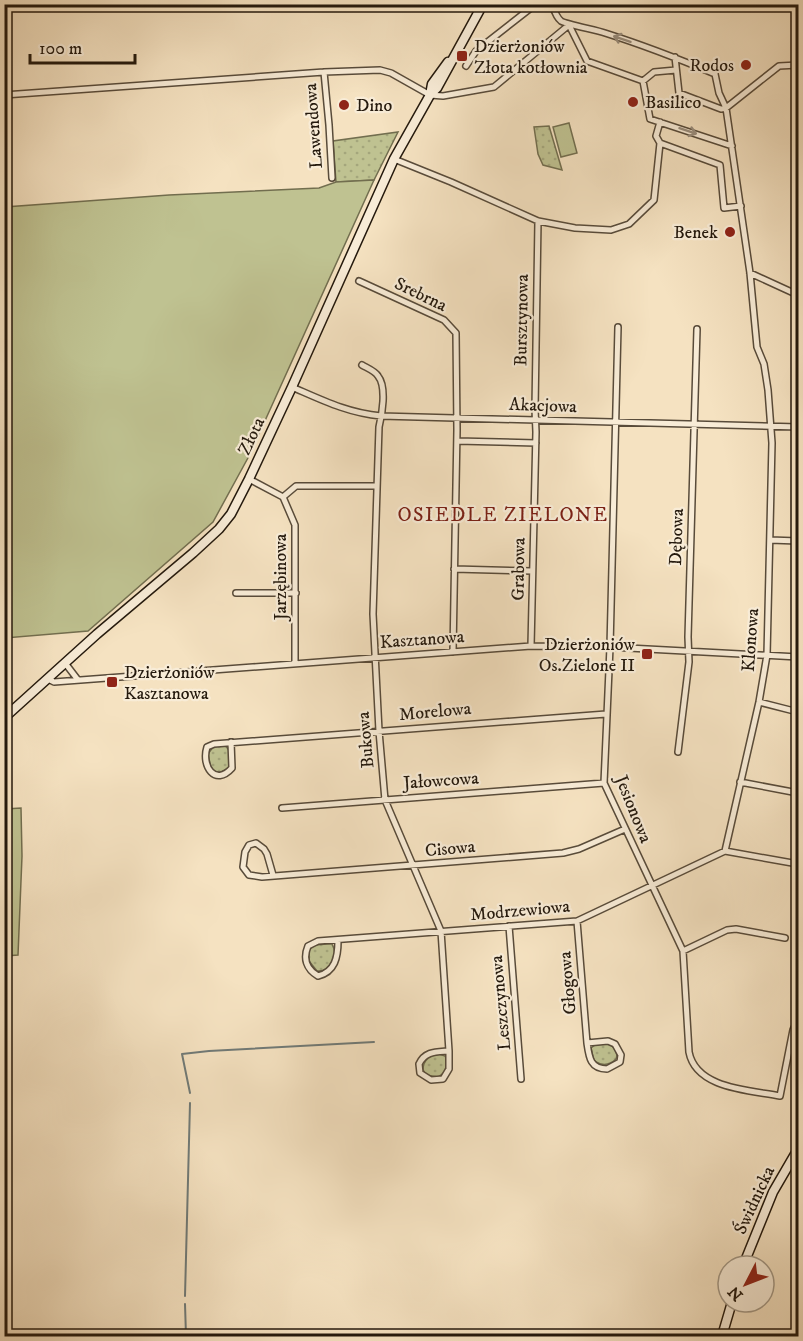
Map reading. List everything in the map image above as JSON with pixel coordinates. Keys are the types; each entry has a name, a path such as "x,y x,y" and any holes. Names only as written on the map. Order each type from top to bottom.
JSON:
{"street":[{"name":"Złota","path":"4,718 167,576 231,514 292,387 394,159 430,95 437,88 483,4"},
{"path":"466,66 476,51 536,4"},
{"path":"568,4 552,4 559,20 568,25 587,61 643,81"},
{"name":"Klonowa","path":"568,25 576,24 608,34 675,57 715,74 719,93 726,108 750,273 757,347 765,370 771,426 767,655 759,702 725,851"},
{"path":"430,95 443,96 494,87 568,25"},
{"path":"675,57 679,93 721,109 726,108 779,66 798,65"},
{"name":"Lawendowa","path":"4,95 380,70 391,73 430,95"},
{"path":"643,81 654,72 676,70"},
{"name":"Lawendowa","path":"324,72 332,178"},
{"path":"643,81 650,119 732,146"},
{"path":"394,159 452,182 538,221 560,226 621,228 629,224 654,200 660,143 656,136 660,122"},
{"path":"660,143 720,165 724,208 741,206"},
{"name":"Bursztynowa","path":"536,420 538,221"},
{"path":"750,273 798,295"},
{"name":"Srebrna","path":"359,281 444,320 456,333 457,441 453,652"},
{"name":"Jesionowa","path":"618,327 604,783 683,951 689,1052 696,1070 720,1083 780,1096 793,1030 798,1019"},
{"name":"Dębowa","path":"678,752 689,662 697,328"},
{"name":"Bukowa","path":"362,365 377,374 381,380 383,408 379,427 376,486 373,614 378,731 385,800 441,931 449,1051 449,1069 442,1078 431,1080 420,1073 419,1064 425,1055 432,1052 449,1051"},
{"name":"Akacjowa","path":"292,387 338,408 381,416 798,427"},
{"name":"Grabowa","path":"531,646 536,420"},
{"name":"Akacjowa","path":"457,441 536,442"},
{"path":"249,479 284,497 296,486 376,486"},
{"name":"Jarzębinowa","path":"284,497 296,525 295,662"},
{"path":"770,540 798,541"},
{"path":"454,569 532,571"},
{"path":"236,593 296,593"},
{"name":"Kasztanowa","path":"48,679 54,682 295,662 531,646 609,646 798,657"},
{"path":"65,663 78,680"},
{"path":"759,702 798,712"},
{"name":"Morelowa","path":"231,742 232,768 227,773 212,774 206,761 207,747 214,744 231,742 606,714"},
{"path":"740,782 798,793"},
{"name":"Jałowcowa","path":"282,808 604,783"},
{"name":"Cisowa","path":"273,875 264,849 256,843 249,845 243,863 245,872 255,877 563,853 579,849 625,829"},
{"path":"725,851 798,864"},
{"name":"Modrzewiowa","path":"338,941 332,969 318,976 312,973 308,967 305,952 308,946 318,941 577,921 725,851"},
{"name":"Głogowa","path":"577,921 587,1043 590,1061 595,1066 607,1069 620,1062 621,1055 615,1044 608,1041 587,1043"},
{"name":"Leszczynowa","path":"509,926 521,1079"},
{"path":"683,951 727,930 736,929 785,938"},
{"name":"Świdnicka","path":"748,1254 773,1192 798,1149"},
{"path":"722,1336 728,1314"}],"green space":[{"path":"569,123 577,153 561,157 553,127"},
{"path":"549,126 562,170 543,165 538,154 534,127"},
{"path":"398,132 374,180 336,182 333,141"},
{"path":"374,180 249,456 213,522 88,631 5,638 5,207 169,195 319,188 336,182"},
{"path":"224,745 231,756 230,763 227,769 215,772 211,768 208,754 213,747"},
{"path":"21,808 22,856 18,955 5,956 5,809"},
{"path":"332,944 335,953 330,966 317,971 309,961 309,950 315,945"},
{"path":"608,1043 617,1054 616,1059 605,1064 594,1061 591,1048"},
{"path":"439,1054 445,1056 447,1060 445,1072 438,1077 426,1075 423,1066 426,1061"}],"waterway":[{"path":"190,1093 182,1054 374,1042"},
{"path":"185,1296 190,1103"},
{"path":"185,1304 186,1336"}],"place":[{"name":"Dzierżoniów Złota kotłownia","path":"462,56"},
{"name":"Rodos","path":"746,65"},
{"name":"Basilico","path":"633,102"},
{"name":"Dino","path":"344,105"},
{"name":"Benek","path":"730,232"},
{"name":"Dzierżoniów Os.Zielone II","path":"647,654"},
{"name":"Dzierżoniów Kasztanowa","path":"112,682"}],"district":[{"name":"OSIEDLE ZIELONE","path":"503,514"}]}
